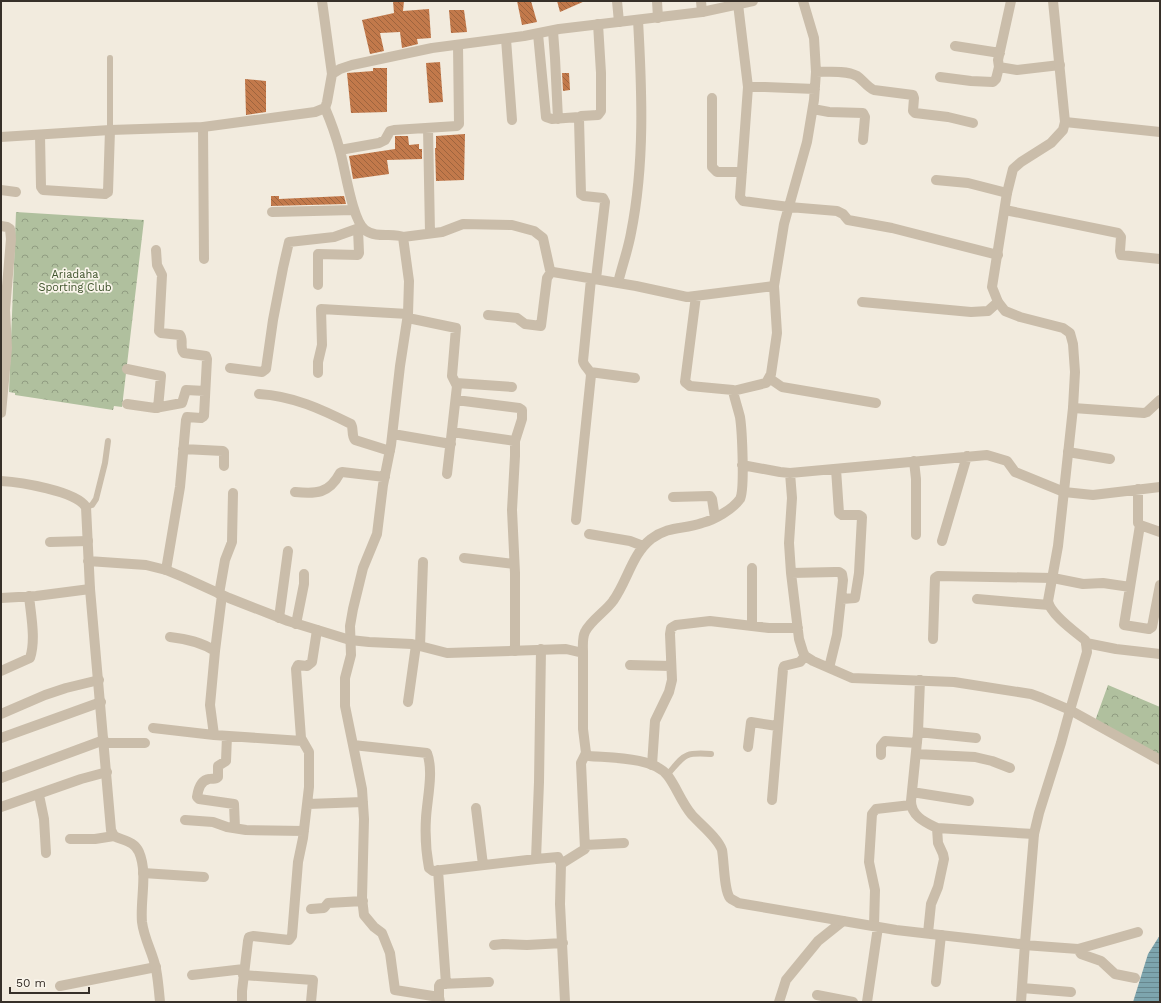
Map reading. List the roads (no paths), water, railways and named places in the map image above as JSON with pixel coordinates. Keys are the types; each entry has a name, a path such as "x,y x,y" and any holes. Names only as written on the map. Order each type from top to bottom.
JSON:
{"street":[{"path":"318,285 318,254 358,255 360,228 354,210 340,150 325,108 332,74 322,1"},
{"path":"617,1 619,22"},
{"path":"657,1 658,18"},
{"path":"701,1 702,12"},
{"path":"332,74 352,65 432,48 506,39 598,24 702,12 753,1"},
{"path":"696,296 685,382 690,386 733,390 766,383 771,374 777,333 774,286 784,224 807,142 815,89 816,72 814,38 803,1"},
{"path":"940,77 993,82 996,79 1010,1"},
{"path":"1053,1 1065,122 1063,130 1051,143 1021,162 1013,169 1007,193 992,287 998,302 1005,311 1063,328 1070,333 1072,339 1075,372 1073,408 1058,546 1049,596 1049,605 1054,613 1086,643 1116,649 1160,654"},
{"path":"738,4 748,87 740,196 743,201 837,211 843,214 848,220 892,228 998,255"},
{"path":"618,283 631,233 640,166 642,84 638,20"},
{"path":"538,34 546,116 548,118 558,119 598,115 601,111 601,73 598,24"},
{"path":"553,31 556,58 558,119"},
{"path":"506,39 512,120"},
{"path":"340,150 379,143 385,140 390,131 394,130 457,126 459,124 458,45"},
{"path":"955,46 1000,53"},
{"path":"999,67 1017,70 1060,65"},
{"path":"816,72 848,73 854,75 869,88 874,90 914,96 913,111 915,113 948,117 973,123"},
{"path":"748,87 815,89"},
{"path":"712,98 712,167 717,172 742,172"},
{"path":"1,137 110,130 203,127 316,112 325,108"},
{"path":"813,109 829,112 863,113 865,117 863,140"},
{"path":"576,520 590,372 584,364 584,361 593,279 605,202 603,198 584,196 581,194 579,118"},
{"path":"1065,122 1160,132"},
{"path":"203,127 204,259"},
{"path":"428,128 430,233"},
{"path":"40,135 41,187 43,190 105,194 108,192 110,130"},
{"path":"936,180 968,183 1007,193"},
{"path":"1,190 16,192"},
{"path":"272,212 354,210"},
{"path":"1005,210 1118,233 1121,236 1121,255 1160,259"},
{"path":"230,368 262,372 266,369 273,320 289,242 334,237 360,228 377,234 400,235 403,237 442,232 463,224 512,225 534,231 543,238 551,272 547,278 541,326 525,324 519,318 488,315"},
{"path":"1,226 10,229 11,239 3,322 7,348 1,413"},
{"path":"403,237 409,281 408,316 400,366 393,434 377,534 362,574 351,617 351,655 345,678 345,706 362,789 364,916 382,933 390,953 395,990 440,999 439,985 489,982"},
{"path":"156,250 157,265 162,275 159,331 161,333 181,336 182,353 207,357 204,416 201,418 186,418 178,508 166,570"},
{"path":"551,272 618,283 687,297 774,286"},
{"path":"862,302 972,312 988,311 998,302"},
{"path":"318,373 318,364 322,345 321,309 408,316 456,328 452,376 457,386 447,474"},
{"path":"127,369 161,376 158,408"},
{"path":"590,372 635,378"},
{"path":"769,378 782,386 876,403"},
{"path":"456,383 512,388"},
{"path":"127,404 158,408 182,403 186,390 205,391"},
{"path":"561,864 582,852 586,845 582,803 581,769 586,753 583,729 583,636 588,626 610,604 621,590 643,546 667,530 700,524 715,518 737,503 740,498 743,476 740,418 733,390"},
{"path":"259,394 279,396 313,405 351,424 352,436 355,440 390,451"},
{"path":"456,400 520,408 522,410 522,419 515,441 512,510 516,651"},
{"path":"1073,408 1144,413 1148,412 1160,400"},
{"path":"452,432 515,441"},
{"path":"393,434 451,444"},
{"path":"183,448 223,450 224,466"},
{"path":"1068,452 1110,459"},
{"path":"742,465 790,473 990,455 1007,461 1015,472 1064,492 1093,494 1160,487"},
{"path":"942,541 967,456"},
{"path":"914,461 916,486 916,535"},
{"path":"836,469 839,513 842,515 862,516 859,574 855,599 842,599"},
{"path":"294,492 312,494 320,492 332,485 342,472 385,477"},
{"path":"790,473 792,498 789,543 791,573 799,639 805,656 840,674 852,678 954,682 1021,692 1042,698 1070,710 1160,760"},
{"path":"1,481 60,491 82,501 86,507 90,589 111,830 114,836"},
{"path":"1138,490 1137,520 1140,525 1124,625 1149,629 1152,628 1160,587"},
{"path":"214,735 210,705 220,594 225,560 232,542 233,493"},
{"path":"673,497 710,496 712,499 715,518"},
{"path":"1140,525 1160,532"},
{"path":"589,534 636,542 643,546"},
{"path":"50,542 88,540"},
{"path":"279,618 288,551"},
{"path":"464,558 514,564"},
{"path":"88,561 146,565 166,570 279,618 350,640 418,645 447,653 566,649 583,653"},
{"path":"408,702 418,645 423,562"},
{"path":"752,568 752,626"},
{"path":"791,573 842,574 842,599 837,635 829,668"},
{"path":"296,624 304,584 304,574"},
{"path":"933,639 936,576 1053,578 1083,584 1103,583 1130,587"},
{"path":"1,598 90,589"},
{"path":"1,671 30,658 33,640 29,596"},
{"path":"977,599 1049,605"},
{"path":"652,765 655,721 671,687 670,634 674,626 710,621 769,628 798,628"},
{"path":"242,1002 244,972 249,937 253,936 289,940 292,936 298,862 308,804 309,752 302,741 296,669 298,665 307,666 312,662 317,630"},
{"path":"170,637 194,641 215,652"},
{"path":"1021,1002 1024,944 1034,834 1087,654 1086,643"},
{"path":"536,859 541,650"},
{"path":"772,800 783,668 800,662 805,656"},
{"path":"630,665 671,666"},
{"path":"1,714 45,695 99,680"},
{"path":"920,680 918,732 911,805 912,810 918,816 937,828 1034,834"},
{"path":"1,738 101,702"},
{"path":"748,747 751,722 777,726"},
{"path":"153,728 214,735 302,741"},
{"path":"918,732 976,738"},
{"path":"227,736 226,761 218,766 218,777 216,779 205,780 202,782 197,797 200,799 234,804 235,828"},
{"path":"881,755 881,746 884,741 917,742"},
{"path":"1,778 104,742 145,743"},
{"path":"353,745 427,753 430,769 426,820 427,858 428,868 433,871 558,857 561,864 560,904 566,1002"},
{"path":"586,753 589,756 642,761 664,771 680,799 691,814 720,845 730,898 738,902 876,927 1019,944 1078,949 1138,932"},
{"path":"916,754 975,757 992,761 1010,768"},
{"path":"1,807 81,779 107,772"},
{"path":"912,792 969,801"},
{"path":"38,795 44,819 46,853"},
{"path":"308,804 363,802"},
{"path":"867,1002 876,927 875,890 869,862 872,814 876,809 911,805"},
{"path":"476,808 483,865"},
{"path":"185,820 213,822 246,830 304,831"},
{"path":"928,934 931,904 938,887 944,860 938,844 937,828"},
{"path":"70,839 95,839 114,836 128,841 135,846 140,857 143,873 142,922 146,942 156,968 160,1002"},
{"path":"586,845 624,843"},
{"path":"438,870 446,984"},
{"path":"143,873 204,877"},
{"path":"311,909 324,908 328,903 363,901"},
{"path":"779,1002 786,980 818,941 843,921"},
{"path":"936,982 941,935"},
{"path":"494,945 562,943"},
{"path":"1078,949 1082,954 1101,961 1114,974 1134,978"},
{"path":"60,986 156,968"},
{"path":"192,975 244,972 313,980 311,1002"},
{"path":"1022,988 1071,992"},
{"path":"817,995 853,1002"}],"lane":[{"path":"110,58 110,130"},
{"path":"86,507 92,505 96,499 105,463 108,441"},
{"path":"667,775 684,756 688,754 693,752 711,754"}],"water":[{"path":"1160,935 1160,1002 1133,1002 1148,954"}],"park label":[{"name":"Ariadaha Sporting Club","path":"75,280"}]}
